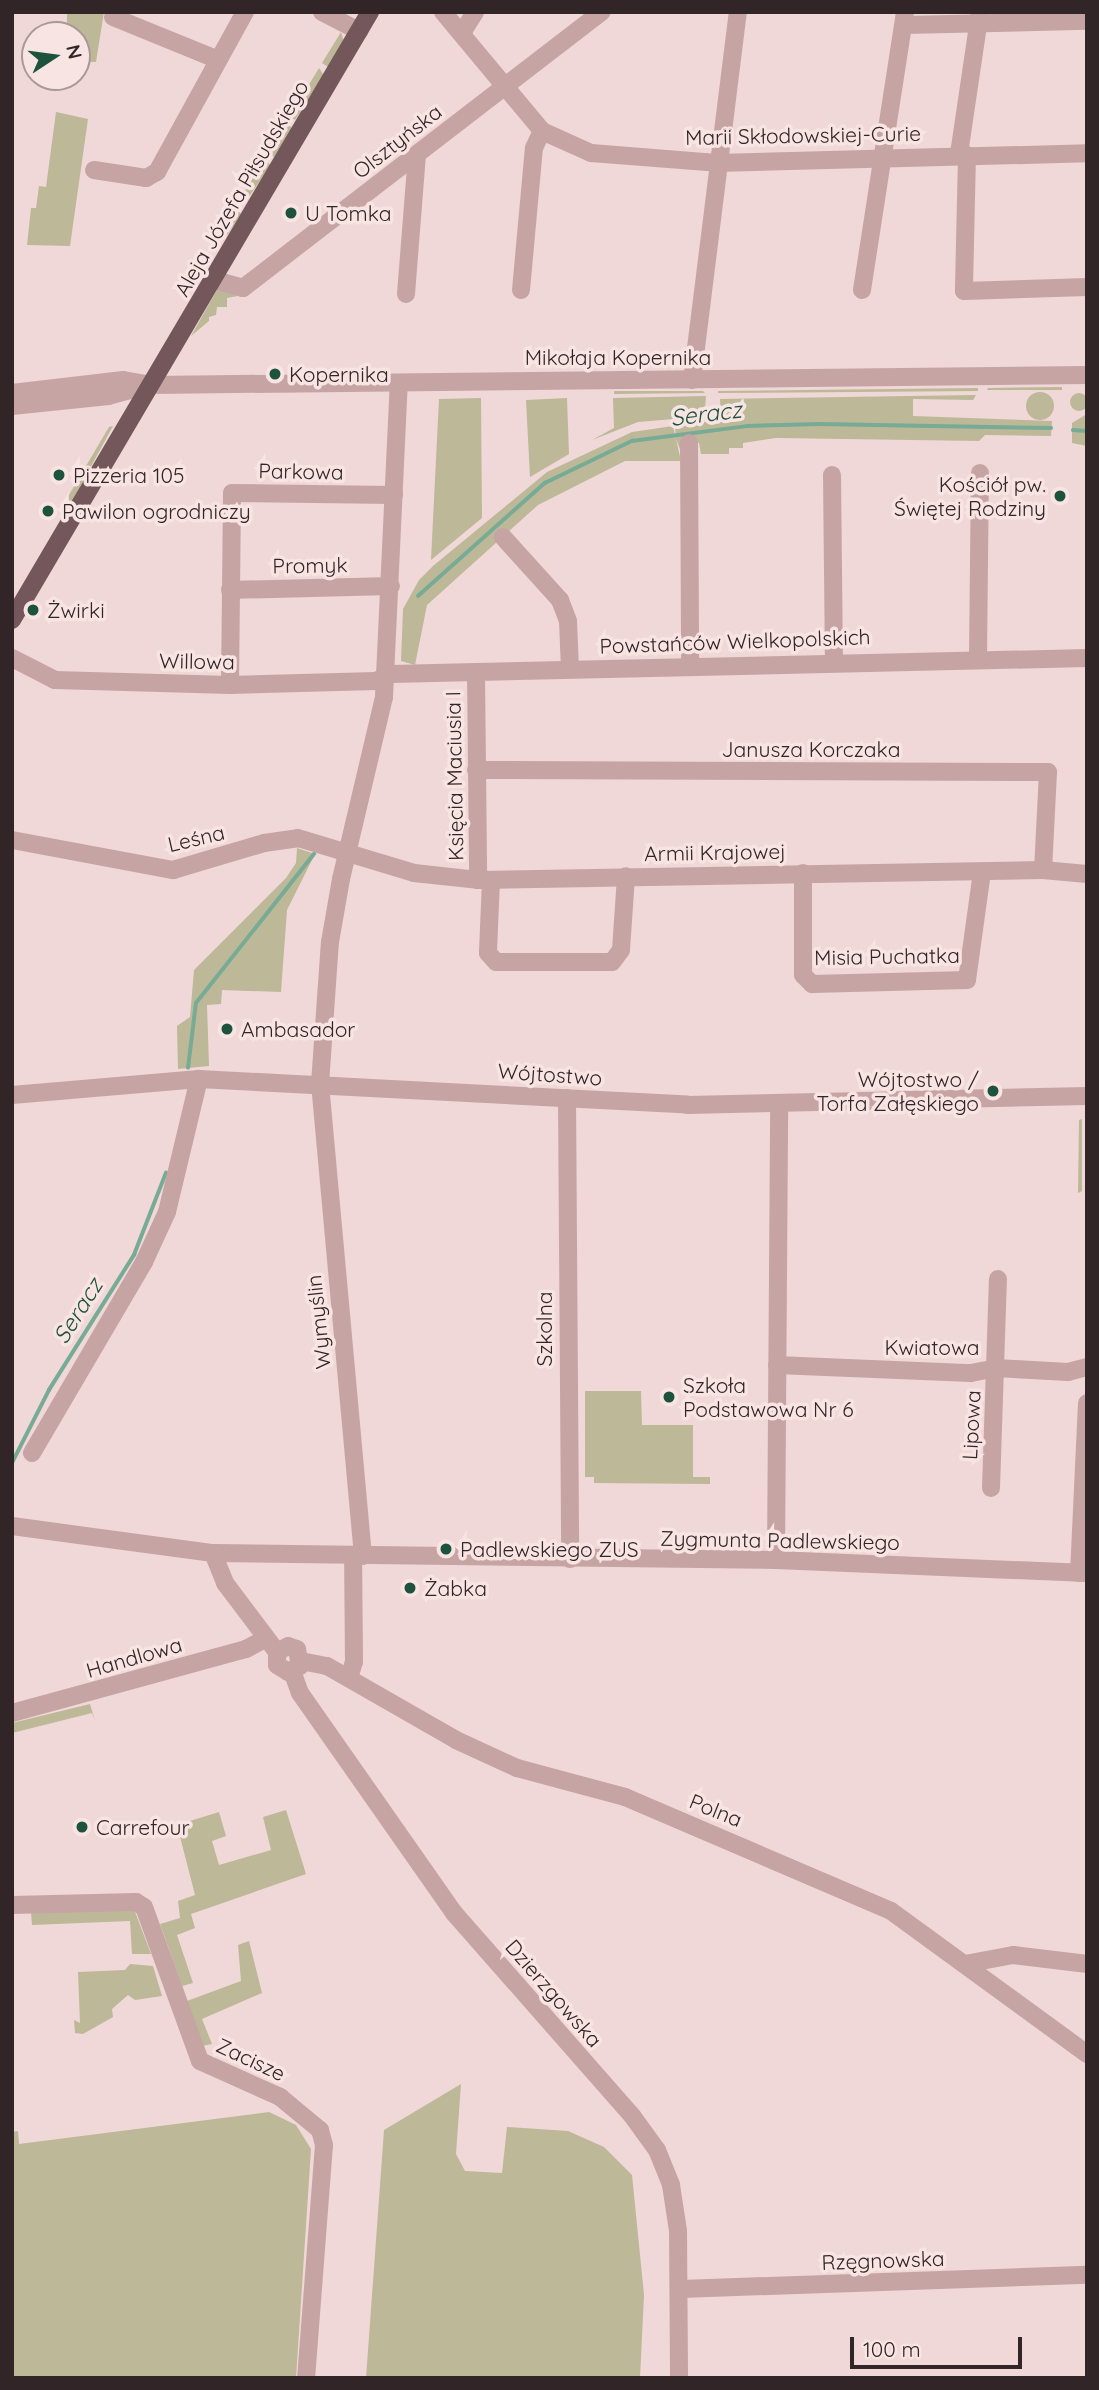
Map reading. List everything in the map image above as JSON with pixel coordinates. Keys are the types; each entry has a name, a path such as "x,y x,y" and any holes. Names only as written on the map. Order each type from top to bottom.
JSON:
{"main road":[{"name":"Aleja Józefa Piłsudskiego","path":"12,620 215,280 370,12"}],"street":[{"path":"94,170 146,178 157,172 216,59 245,12"},
{"path":"321,12 359,31"},
{"name":"Marii Skłodowskiej-Curie","path":"443,12 542,131 591,153 717,163 882,160 963,154 1087,153"},
{"path":"462,33 475,12"},
{"name":"Olsztyńska","path":"215,280 243,288 602,12"},
{"path":"692,380 717,163 738,12"},
{"path":"113,17 216,59"},
{"path":"979,18 963,154 964,291 1087,287"},
{"path":"862,290 905,19 1087,21"},
{"path":"521,290 534,148 542,131"},
{"path":"406,294 417,154"},
{"name":"Mikołaja Kopernika","path":"150,385 1087,375"},
{"path":"12,393 123,380 150,385"},
{"name":"Wymyślin","path":"349,1678 354,1662 358,1556 320,1084 330,942 347,851 386,679 399,383"},
{"path":"12,406 108,396 150,385"},
{"path":"689,443 690,665"},
{"path":"978,657 980,473"},
{"path":"832,475 834,661"},
{"name":"Parkowa","path":"230,685 232,493 394,495"},
{"path":"503,537 560,600 568,621 570,669"},
{"name":"Promyk","path":"230,590 391,586"},
{"name":"Powstańców Wielkopolskich","path":"386,679 391,674 476,671 978,657 1087,658"},
{"name":"Willowa","path":"12,658 55,680 230,685 386,679"},
{"name":"Księcia Maciusia I","path":"476,671 477,770 488,953 496,962 612,962 621,950 626,876"},
{"name":"Janusza Korczaka","path":"477,770 1048,772 1043,870"},
{"name":"Leśna","path":"12,841 173,870 282,838 347,851"},
{"name":"Armii Krajowej","path":"347,851 414,873 484,880 1043,870 1087,874"},
{"name":"Misia Puchatka","path":"803,873 803,975 811,984 825,984 967,980 982,872"},
{"path":"32,1452 144,1262 167,1212 199,1079"},
{"name":"Wójtostwo","path":"12,1095 199,1079 567,1098 779,1104 1087,1096"},
{"name":"Szkolna","path":"567,1098 570,1559"},
{"path":"776,1560 779,1104"},
{"name":"Lipowa","path":"991,1488 998,1279"},
{"name":"Kwiatowa","path":"777,1365 971,1373 996,1368 1068,1372 1087,1367"},
{"path":"1083,1573 1087,1403"},
{"name":"Zygmunta Padlewskiego","path":"12,1526 213,1553 776,1560 1083,1573"},
{"name":"Dzierzgowska","path":"213,1553 221,1575 271,1645 277,1665 297,1666 300,1693 454,1913 633,2116 657,2150 671,2185 681,2289 679,2378"},
{"name":"Handlowa","path":"12,1713 246,1649 271,1645"},
{"name":"Polna","path":"297,1666 327,1666 456,1740 517,1768 625,1797 891,1911 1087,2054"},
{"name":"Zacisze","path":"12,1905 136,1902 144,1907 200,2062 281,2097 320,2130 324,2145 306,2378"},
{"path":"965,1964 1013,1955 1087,1964"},
{"name":"Rzęgnowska","path":"681,2289 1087,2275"}],"shaded area":[{"path":"67,12 104,12 96,62 91,62 91,21 67,21"},
{"path":"341,32 344,42 328,67 322,63"},
{"path":"319,68 324,75 295,120 290,116"},
{"path":"56,112 88,119 70,246 27,245 31,208 36,208 39,186 46,187"},
{"path":"286,122 293,129 274,157 268,153"},
{"path":"264,160 271,165 248,198 243,194"},
{"path":"236,208 241,214 223,241 219,236"},
{"path":"217,290 243,295 227,298 227,307 217,307 216,315 209,317 209,321 191,336"},
{"path":"1062,387 1062,390 987,390 988,388"},
{"path":"978,388 978,391 718,393 718,391"},
{"path":"614,391 703,391 705,393 614,394"},
{"path":"1040,392 1050,396 1054,406 1050,416 1040,420 1030,416 1026,406 1030,396"},
{"path":"1079,393 1085,396 1088,402 1085,408 1079,411 1073,408 1070,402 1073,396"},
{"path":"976,395 973,400 913,399 913,416 1052,421 1051,436 985,435 979,441 776,438 743,443 743,448 729,448 729,454 701,454 699,443 682,444 681,452 676,439 675,426 721,420 720,399"},
{"path":"706,396 705,409 697,417 638,422 592,440 614,428 613,398"},
{"path":"481,398 482,518 431,560 439,399"},
{"path":"567,398 569,454 530,477 526,400"},
{"path":"1087,414 1087,446 1072,443 1072,423"},
{"path":"113,426 71,503 66,500 109,427"},
{"path":"673,426 681,461 625,461 538,505 427,605 415,665 401,661 403,609 419,580 433,566 547,472 632,432"},
{"path":"297,848 315,854 287,910 281,992 222,990 221,1004 207,1005 209,1066 178,1069 177,1026 190,1017 194,970 286,878 296,863"},
{"path":"1082,1119 1082,1191 1078,1193 1079,1120"},
{"path":"585,1391 641,1391 642,1425 693,1425 693,1477 710,1477 710,1484 594,1483 594,1477 585,1477"},
{"path":"90,1704 95,1721 92,1713 12,1733 12,1723"},
{"path":"286,1810 306,1874 191,1914 195,1928 177,1935 193,1983 182,1986 160,1924 180,1918 178,1901 195,1895 177,1825 219,1812 226,1836 212,1841 219,1865 271,1850 263,1817"},
{"path":"134,1909 151,1954 132,1954 130,1921 32,1925 31,1912"},
{"path":"249,1941 262,1993 202,2019 212,2044 202,2046 187,2001 241,1981 238,1945"},
{"path":"130,1964 153,1966 162,1996 135,2000 128,1995 112,2009 113,2017 83,2034 75,2033 74,2020 80,2023 78,1972 125,1970"},
{"path":"461,2084 456,2154 465,2171 502,2173 507,2127 568,2131 604,2147 632,2175 644,2295 640,2378 366,2378 384,2130"},
{"path":"269,2112 296,2125 311,2149 296,2378 12,2378 12,2132 18,2131 19,2144"}],"waterway":[{"name":"Seracz","path":"418,596 545,483 632,441 748,426 819,424 1051,428"},
{"name":"Seracz","path":"1073,430 1087,431"},
{"name":"Seracz","path":"188,1068 196,1003 314,854"},
{"name":"Seracz","path":"12,1463 49,1390 134,1255 166,1173"}],"place":[{"name":"U Tomka","path":"291,213"},
{"name":"Kopernika","path":"275,374"},
{"name":"Pizzeria 105","path":"59,475"},
{"name":"Kościół pw. Świętej Rodziny","path":"1060,496"},
{"name":"Pawilon ogrodniczy","path":"48,511"},
{"name":"Żwirki","path":"33,610"},
{"name":"Ambasador","path":"227,1029"},
{"name":"Wójtostwo / Torfa Załęskiego","path":"993,1091"},
{"name":"Szkoła Podstawowa Nr 6","path":"669,1397"},
{"name":"Padlewskiego ZUS","path":"446,1549"},
{"name":"Żabka","path":"410,1588"},
{"name":"Carrefour","path":"82,1827"}]}
